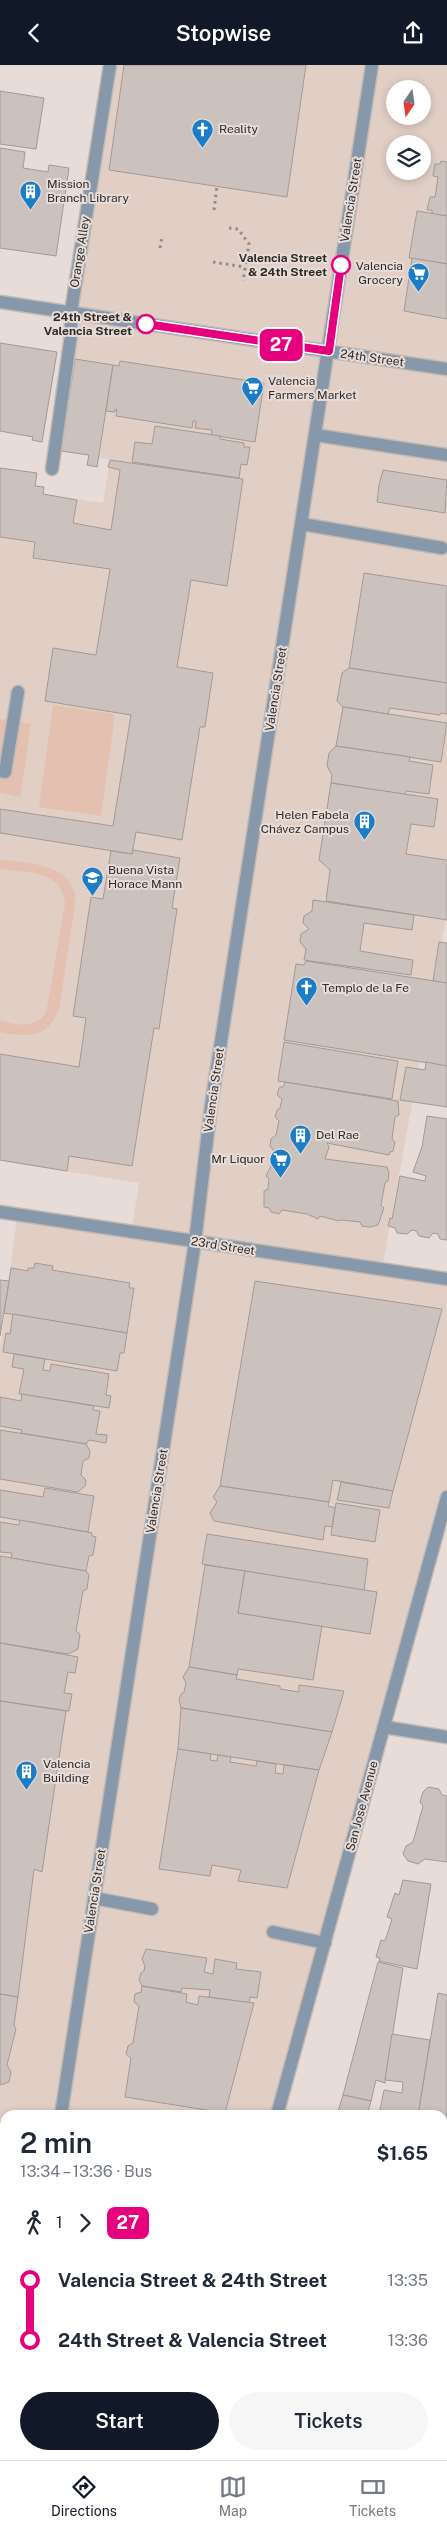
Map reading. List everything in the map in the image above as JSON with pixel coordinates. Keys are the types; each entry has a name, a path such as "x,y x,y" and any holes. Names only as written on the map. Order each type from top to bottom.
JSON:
{"street":[{"name":"Orange Alley","path":"52,469 71,335 71,312 110,65"},
{"name":"Valencia Street","path":"62,2110 195,1241 211,1106 372,65"},
{"name":"24th Street","path":"0,302 447,369"},
{"path":"315,435 447,455"},
{"path":"302,523 442,548"},
{"path":"0,771 5,772 18,692"},
{"name":"23rd Street","path":"0,1212 447,1279"},
{"name":"San Jose Avenue","path":"278,2110 447,1497"},
{"path":"384,1727 447,1737"},
{"path":"94,1898 152,1909"},
{"path":"273,1932 325,1943"}],"path":[{"path":"214,210 217,186"},
{"path":"229,228 238,229 248,245 243,281"},
{"path":"160,248 162,237"},
{"path":"213,262 245,267"}],"shaded area":[{"path":"112,65 447,65 447,911 382,1269 447,1279 447,1497 278,2110 0,2110 0,1349 17,1217 131,1234 139,1183 0,1161 0,468 37,473 35,486 44,487 44,494 103,503 110,460 122,462 50,449"},
{"path":"53,705 115,714 101,816 39,807"},
{"path":"0,719 31,724 20,797 0,793"},
{"path":"0,859 50,868 61,873 69,881 74,891 75,905 59,1009 49,1026 35,1034 19,1035 0,1032 0,1021 25,1025 31,1024 46,1013 65,904 63,893 58,885 42,875 0,869"}],"building":[{"name":"Reality","path":"124,65 306,65 287,197 109,170"},
{"path":"0,91 44,98 36,149 0,144"},
{"name":"Mission Branch Library","path":"0,148 25,152 23,168 48,172 49,165 69,168 56,256 0,248"},
{"path":"441,161 447,162 447,216 432,214 432,210 427,210 430,197 435,197 438,177 433,176 435,164 440,164"},
{"path":"417,211 447,216 447,264 409,258"},
{"path":"412,258 447,264 447,319 404,311"},
{"path":"0,343 57,352 42,442 32,440 33,437 0,431"},
{"path":"75,359 113,365 97,467 87,465 89,455 61,451"},
{"path":"120,361 264,383 255,442 211,435 212,430 195,428 196,421 193,421 192,428 116,416 117,410 115,409 115,412 106,411 113,365 119,366"},
{"path":"155,426 220,436 220,439 244,443 244,447 250,447 247,465 241,464 239,478 132,462 135,442 152,444"},
{"path":"110,460 243,479 227,586 191,580 177,667 213,673 205,727 200,727 182,840 136,832 132,854 0,833 0,809 113,826 131,715 45,701 53,648 96,655 110,569 33,558 35,542 0,537 0,468 37,473 35,486 44,487 43,494 77,500 73,523 111,530 120,470 108,467"},
{"path":"383,470 447,480 445,513 377,502"},
{"path":"364,573 447,586 447,683 349,668"},
{"path":"349,668 447,683 447,714 441,713 440,715 390,708 388,714 343,707 337,701 342,673"},
{"path":"343,707 447,723 441,762 336,746"},
{"path":"336,746 410,757 409,761 433,765 429,794 406,791 405,795 331,783 332,775 327,766 329,753"},
{"name":"Helen Fabela Chávez Campus","path":"331,783 438,799 434,827 411,824 406,854 447,860 447,920 326,901 330,870 319,860"},
{"path":"133,850 180,858 172,908 177,909 159,1029 154,1028 132,1166 69,1156 67,1171 0,1160 0,1054 79,1067 86,1018 73,1016 91,897 103,899 111,851 132,854"},
{"path":"313,900 414,915 412,930 364,923 360,951 413,960 411,975 304,960 306,949 300,942 301,934 309,929 303,923 304,916 312,911"},
{"path":"439,942 447,943 447,983 433,981"},
{"path":"306,961 447,983 447,1066 284,1040 296,964 304,965"},
{"path":"284,1042 398,1061 392,1099 278,1081"},
{"path":"426,1062 447,1066 447,1107 400,1100 406,1067 425,1070"},
{"name":"Del Rae","path":"285,1082 398,1101 399,1115 395,1117 392,1139 395,1142 393,1151 389,1155 327,1143 329,1147 325,1159 387,1167 389,1173 388,1181 385,1183 381,1205 384,1208 378,1225 362,1226 360,1222 339,1221 320,1216 318,1219 307,1214 282,1210 279,1214 271,1212 269,1208 264,1207 264,1191 268,1189 269,1179 266,1176 271,1166 274,1151 270,1146 271,1139 276,1135 279,1121 275,1117 282,1099 277,1095 279,1088 284,1086"},
{"path":"427,1116 447,1119 447,1240 440,1239 438,1234 433,1233 429,1238 419,1236 416,1231 412,1230 407,1234 397,1233 395,1228 388,1226 390,1218 392,1219 400,1176 425,1181 426,1176 413,1172 422,1147"},
{"path":"35,1263 53,1266 52,1270 130,1283 129,1288 134,1288 127,1333 4,1313 11,1268 28,1271 28,1268 34,1268"},
{"path":"0,1280 9,1281 0,1336"},
{"path":"255,1281 442,1309 393,1491 333,1480 329,1502 220,1486"},
{"path":"13,1314 127,1333 124,1353 120,1353 117,1371 3,1352 6,1333 10,1334"},
{"path":"14,1354 45,1359 43,1370 50,1371 51,1364 109,1374 106,1395 111,1396 109,1408 19,1394 24,1369 12,1367"},
{"path":"22,1394 94,1406 93,1410 100,1411 96,1434 107,1435 106,1443 89,1440 86,1444 21,1433 22,1430 0,1426 0,1397 21,1401"},
{"path":"0,1430 86,1444 90,1451 89,1458 83,1461 81,1475 86,1480 85,1486 78,1492 0,1479"},
{"path":"341,1482 393,1491 389,1508 337,1500"},
{"path":"220,1486 329,1502 328,1506 335,1508 332,1527 325,1526 323,1540 214,1521 210,1513 217,1502 213,1497"},
{"path":"45,1488 94,1496 88,1532 0,1517 0,1490 43,1497"},
{"path":"336,1503 380,1510 375,1542 331,1535"},
{"path":"20,1520 92,1533 92,1536 96,1537 93,1555 89,1556 86,1571 11,1558 12,1553 0,1552 0,1522 19,1525"},
{"path":"207,1534 368,1559 364,1591 202,1564"},
{"path":"0,1556 86,1571 89,1575 87,1589 83,1591 76,1631 80,1634 78,1649 68,1654 0,1643"},
{"path":"205,1565 245,1571 238,1613 322,1626 313,1680 238,1669 237,1675 189,1667"},
{"path":"245,1571 377,1592 370,1634 238,1613"},
{"path":"0,1643 78,1657 75,1673 68,1672 64,1693 72,1694 69,1711 0,1701"},
{"path":"189,1667 237,1675 236,1679 280,1686 280,1689 299,1692 299,1685 344,1691 332,1732 181,1708 179,1700 184,1692 186,1683 183,1677"},
{"name":"Valencia Building","path":"0,1701 66,1711 42,1872 34,1869 18,1997 0,1994"},
{"path":"181,1708 332,1732 319,1770 178,1749"},
{"path":"178,1749 211,1754 210,1760 217,1761 218,1755 231,1757 230,1762 256,1766 257,1761 276,1764 275,1773 283,1774 284,1765 319,1770 287,1888 238,1881 241,1870 212,1865 210,1876 159,1869"},
{"path":"428,1787 439,1789 442,1795 447,1796 447,1862 425,1859 418,1864 408,1861 403,1854 406,1846 413,1842 423,1806 420,1802 423,1792"},
{"path":"403,1880 431,1884 417,1969 379,1961 380,1958 376,1957 381,1940 385,1941 392,1919 387,1917 395,1893 399,1895"},
{"path":"146,1949 207,1958 204,1972 213,1974 215,1959 237,1963 236,1969 261,1972 257,1998 250,1997 249,2003 209,1997 210,1990 182,1988 181,1992 142,1986 139,1980 141,1973 144,1971 145,1966 142,1959"},
{"path":"378,1962 403,1968 385,2083 376,2080 371,2101 343,2095"},
{"path":"142,1986 187,1994 186,2002 198,2005 199,1996 254,2003 226,2110 206,2110 125,2097 131,2058 126,2054 128,2046 133,2043 139,2006 134,2002 135,1994 141,1992"},
{"path":"438,1993 447,1995 447,2110 419,2110"},
{"path":"0,1994 18,1997 14,2025 16,2029 7,2065 11,2072 9,2082 0,2085"},
{"path":"392,2034 430,2040 419,2110 380,2110 384,2090 402,2093 403,2082 385,2080"},
{"path":"343,2095 371,2101 368,2110 338,2110"}],"bus line":[{"name":"27","path":"146,324 329,351 341,265"}],"place":[{"name":"Reality","path":"203,148"},
{"name":"Mission Branch Library","path":"31,210"},
{"name":"Valencia Street & 24th Street","path":"341,265"},
{"name":"Valencia Grocery","path":"419,292"},
{"name":"24th Street & Valencia Street","path":"146,324"},
{"name":"Valencia Farmers Market","path":"252,407"},
{"name":"Helen Fabela Chávez Campus","path":"365,841"},
{"name":"Buena Vista Horace Mann","path":"92,896"},
{"name":"Templo de la Fe","path":"306,1007"},
{"name":"Del Rae","path":"300,1154"},
{"name":"Mr Liquor","path":"281,1178"},
{"name":"Valencia Building","path":"27,1790"}]}
